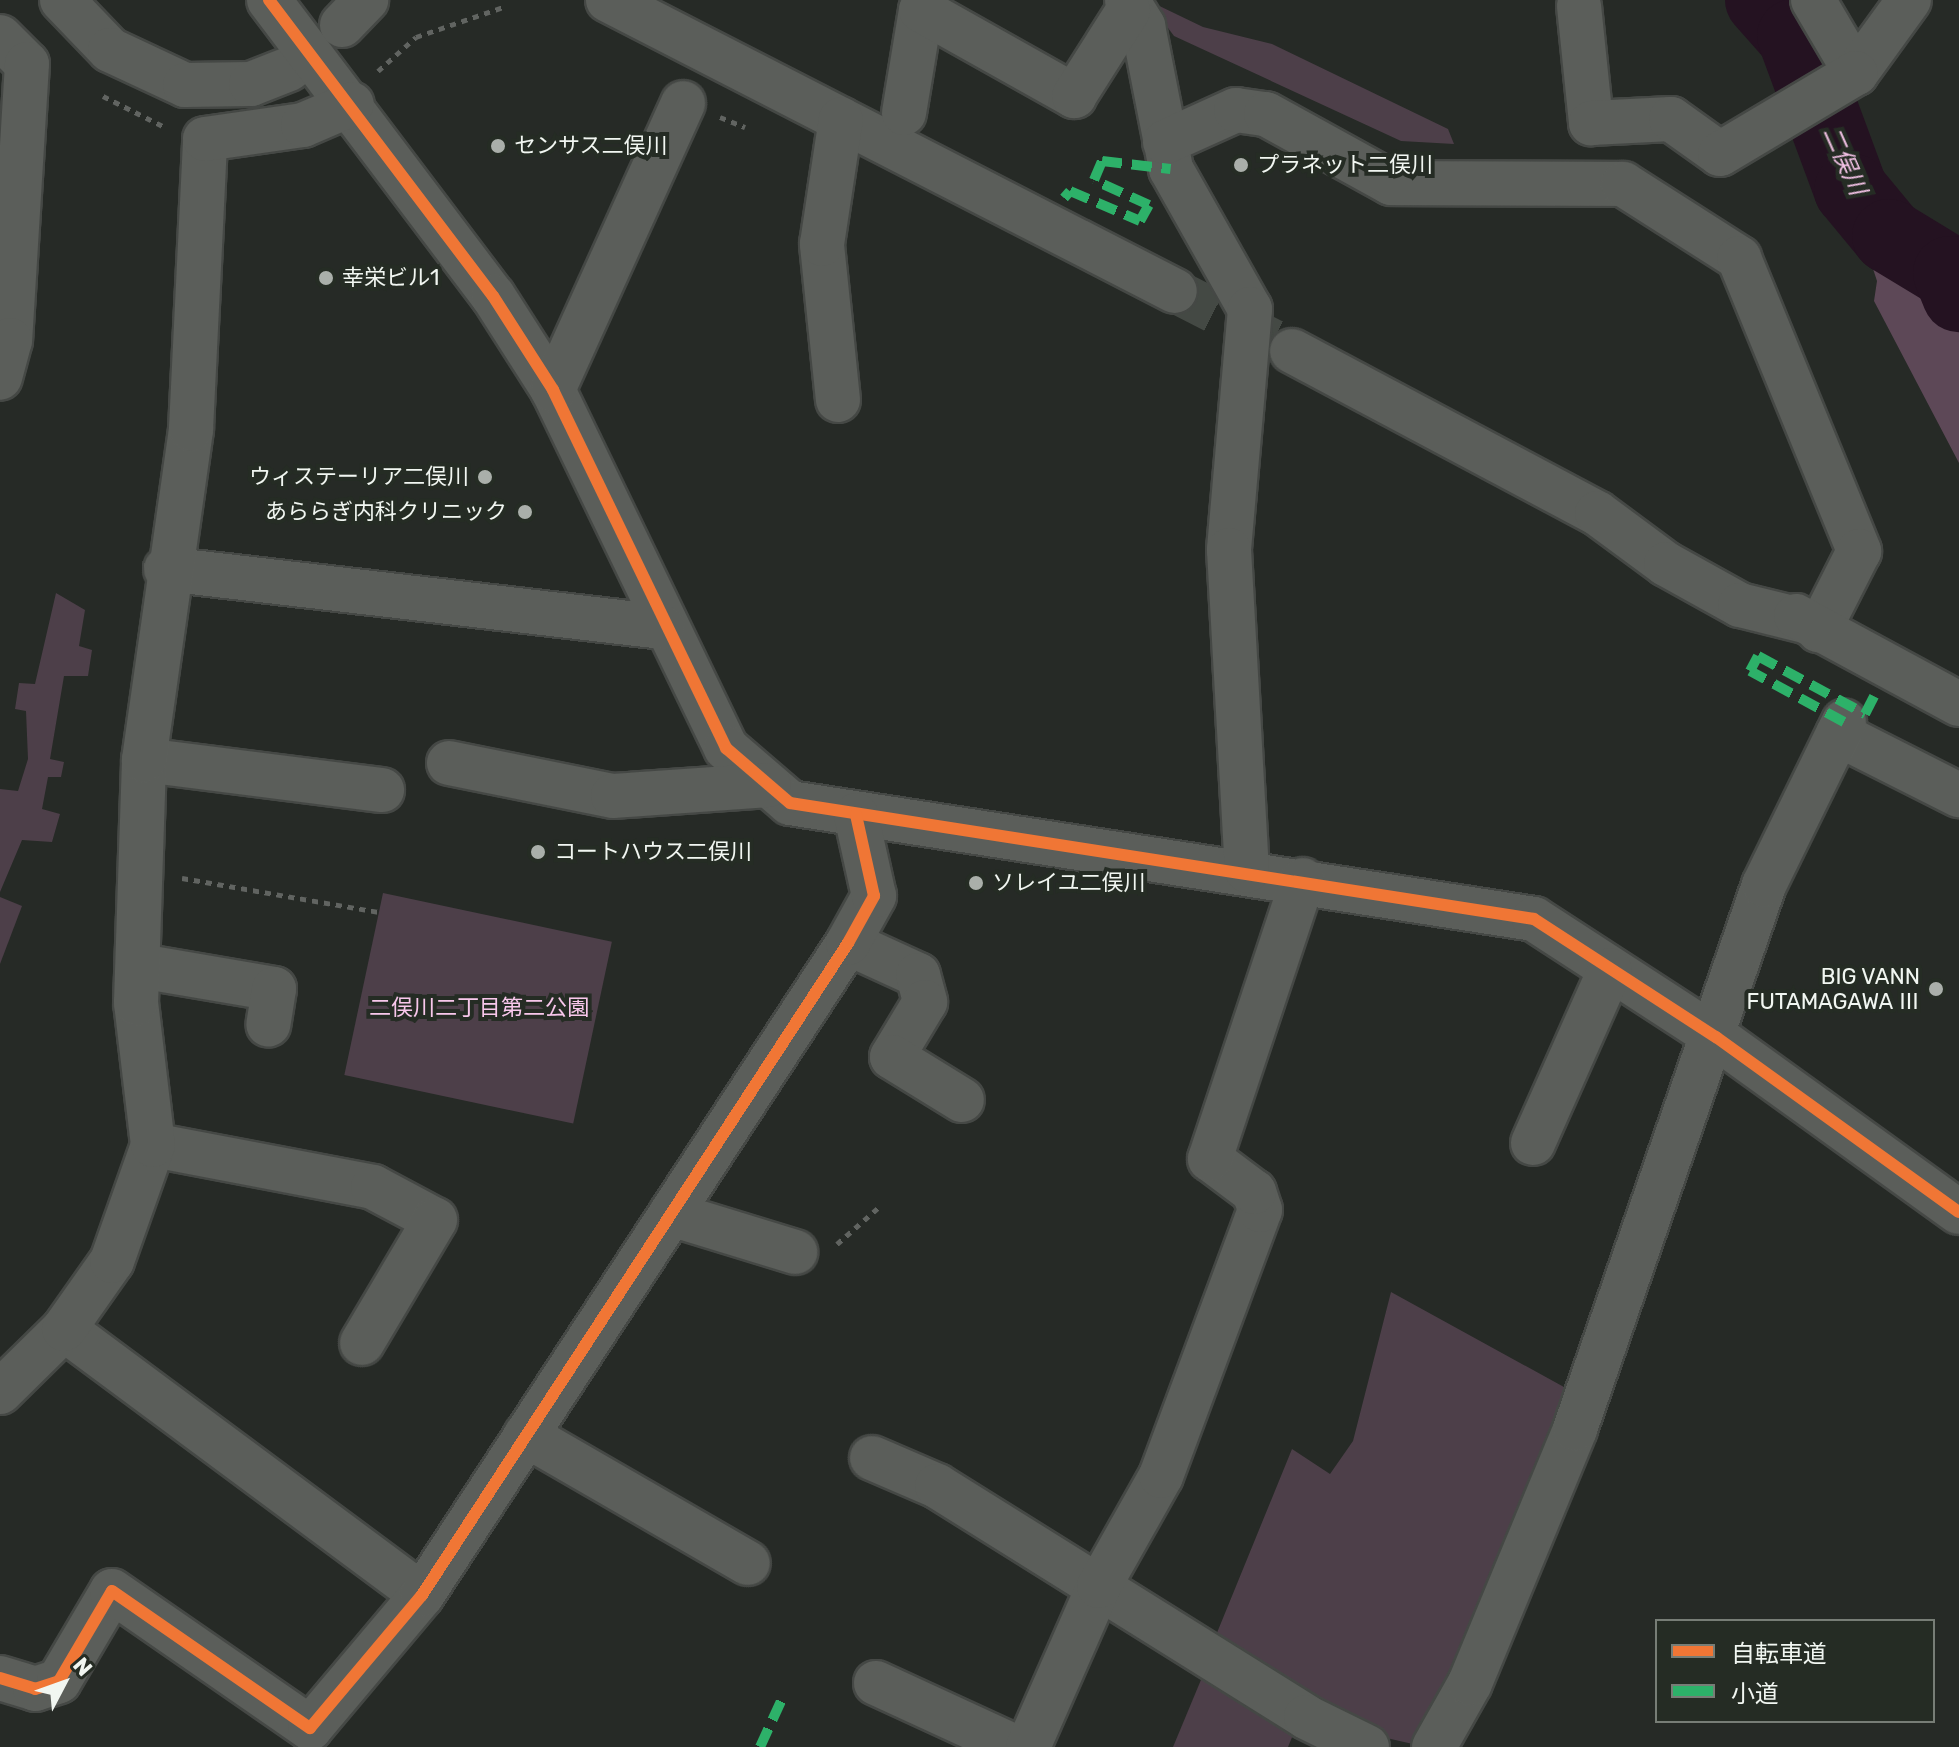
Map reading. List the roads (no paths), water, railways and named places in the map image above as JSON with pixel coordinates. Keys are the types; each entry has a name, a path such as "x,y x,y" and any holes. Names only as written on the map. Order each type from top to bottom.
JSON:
{"street":[{"path":"62,0 110,50 185,85 251,84 289,69"},
{"path":"269,0 359,93 553,390 663,627 726,748 790,803 1497,908 1534,919 1716,1037 1959,1212"},
{"path":"608,0 1175,291"},
{"path":"1813,0 1856,73"},
{"path":"1579,6 1591,123 1671,119 1720,154 1776,114 1856,73 1909,0"},
{"path":"904,113 921,10 1074,96 1128,6 1143,26 1165,142 1180,187 1250,309 1229,550 1247,870"},
{"path":"0,37 27,64 3,352"},
{"path":"0,1392 64,1329 112,1261 153,1145 140,1049 139,870 144,760 166,569 191,429 205,139 303,125 359,93"},
{"path":"553,390 683,103"},
{"path":"1165,142 1236,110 1266,114 1391,183 1623,184 1739,258 1859,551 1810,625"},
{"path":"838,400 822,244 841,119"},
{"path":"1292,351 1597,513 1680,538 1754,579 1810,625 1959,704"},
{"path":"166,569 438,598 663,627"},
{"path":"1434,1747 1470,1683 1575,1429 1716,1037 1764,885 1841,728 1959,795"},
{"path":"144,760 382,790"},
{"path":"449,763 613,796 769,785"},
{"path":"0,1678 35,1689 59,1681 112,1591 310,1728 422,1595 848,943 874,896 856,815"},
{"path":"1028,1747 1099,1586 1161,1476 1260,1210 1254,1192 1210,1159 1303,880"},
{"path":"848,943 918,975 925,1002 892,1057 962,1100"},
{"path":"140,966 274,989 268,1025"},
{"path":"1533,1143 1610,970"},
{"path":"153,1145 373,1187 435,1220 362,1343"},
{"path":"671,1214 795,1252"},
{"path":"64,1329 422,1595"},
{"path":"526,1435 748,1563"},
{"path":"872,1458 937,1486 1306,1717 1367,1747"},
{"path":"876,1683 1015,1747"}],"waterway":[{"name":"二俣川","path":"1762,0 1794,36 1851,190 1889,236 1950,273 1959,295"}],"tunnel":[{"path":"1175,291 1292,351"}],"place":[{"name":"センサス二俣川","path":"498,146"},
{"name":"プラネット二俣川","path":"1241,165"},
{"name":"幸栄ビル1","path":"326,278"},
{"name":"ウィステーリア二俣川","path":"485,477"},
{"name":"あららぎ内科クリニック","path":"525,512"},
{"name":"コートハウス二俣川","path":"538,852"},
{"name":"ソレイユ二俣川","path":"976,883"},
{"name":"BIG VANN FUTAMAGAWA Ⅲ","path":"1936,989"}],"park label":[{"name":"二俣川二丁目第二公園","path":"479,1008"}]}
